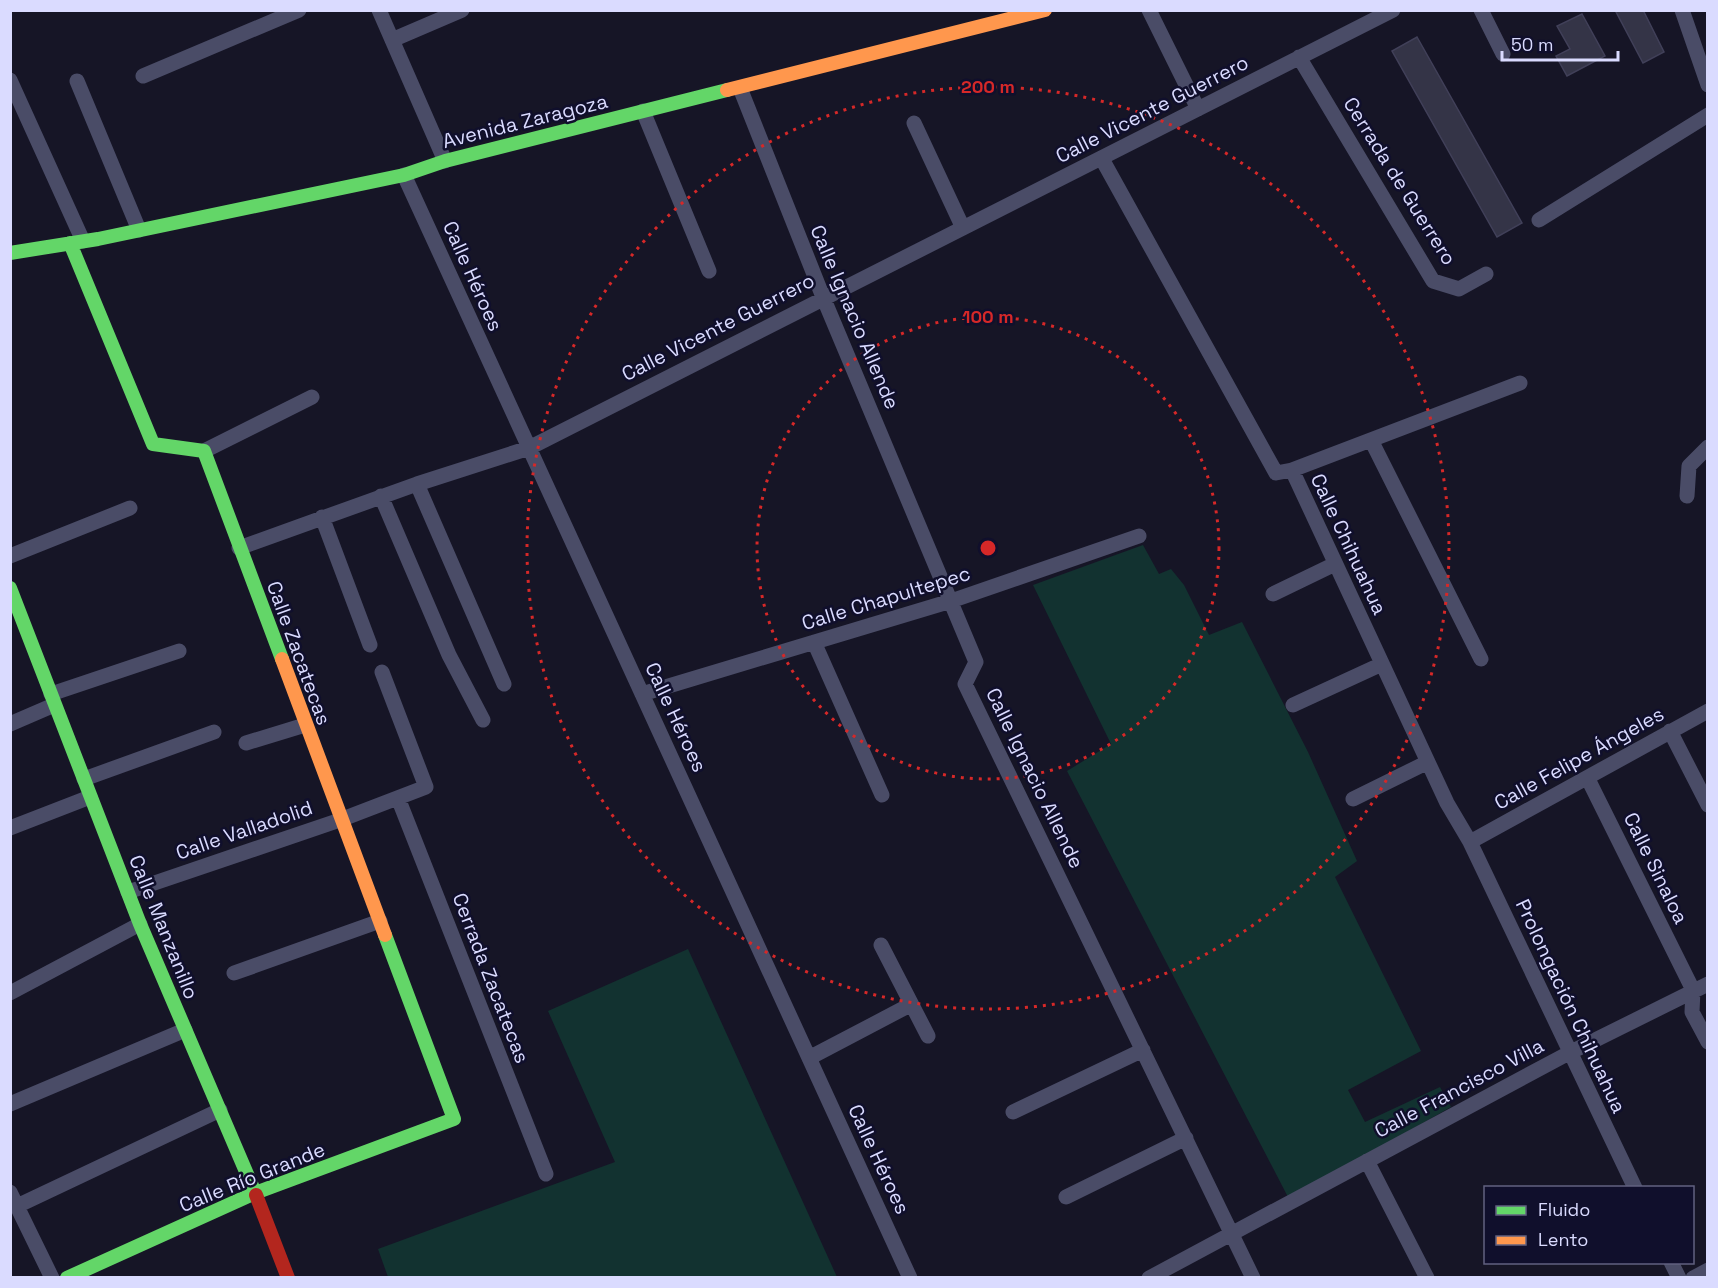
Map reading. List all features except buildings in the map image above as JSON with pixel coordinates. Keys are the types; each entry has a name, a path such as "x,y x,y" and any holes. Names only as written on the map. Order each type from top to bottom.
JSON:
{"street":[{"path":"143,76 299,10"},
{"path":"379,10 445,161"},
{"path":"392,40 462,10"},
{"name":"Avenida Zaragoza","path":"10,254 138,231 404,175 445,161 1045,10"},
{"path":"1149,10 1198,109"},
{"name":"Calle Vicente Guerrero","path":"239,548 381,496 529,448 823,297 1102,159 1394,10"},
{"path":"1481,10 1503,54"},
{"path":"1682,10 1707,85"},
{"name":"Cerrada de Guerrero","path":"1299,57 1433,281 1460,289 1486,274"},
{"path":"10,80 76,242 153,444 204,451 312,397"},
{"path":"77,81 138,231"},
{"name":"Calle Ignacio Allende","path":"740,88 823,297 976,662 965,684 1253,1278"},
{"path":"643,111 709,271"},
{"path":"1539,220 1707,115"},
{"path":"914,123 963,228"},
{"name":"Calle Chihuahua","path":"1102,159 1271,468 1276,473 1292,470 1447,803 1470,842"},
{"name":"Calle Héroes","path":"404,175 910,1278"},
{"path":"1292,470 1520,382"},
{"path":"1371,440 1481,659"},
{"path":"1687,496 1689,466 1707,447"},
{"name":"Calle Zacatecas","path":"204,451 340,820 454,1119"},
{"path":"417,484 504,684"},
{"path":"381,496 449,655 483,720"},
{"path":"10,556 130,508"},
{"path":"322,517 370,645"},
{"name":"Calle Chapultepec","path":"642,694 951,601 1139,536"},
{"path":"1273,594 1335,564"},
{"name":"Calle Manzanillo","path":"10,588 16,622 52,699 140,924 255,1193 288,1278"},
{"path":"814,642 882,795"},
{"path":"10,724 52,699 179,651"},
{"path":"1293,705 1382,664"},
{"path":"340,820 426,787 382,672"},
{"name":"Calle Felipe Ángeles","path":"1470,842 1588,779 1707,711"},
{"path":"246,743 305,725"},
{"path":"1670,731 1707,805"},
{"path":"84,779 214,732"},
{"path":"1353,799 1428,762"},
{"name":"Calle Sinaloa","path":"1588,779 1693,990 1692,1012 1707,1041"},
{"path":"10,828 90,797"},
{"name":"Cerrada Zacatecas","path":"398,798 546,1174"},
{"name":"Calle Valladolid","path":"128,892 340,820"},
{"name":"Prolongación Chihuahua","path":"1470,842 1634,1186"},
{"path":"234,974 380,921"},
{"path":"10,993 140,924"},
{"path":"880,945 928,1036"},
{"name":"Calle Francisco Villa","path":"1149,1278 1569,1053 1707,984"},
{"path":"809,1058 910,1005"},
{"path":"10,1104 185,1030"},
{"path":"1013,1112 1143,1050"},
{"path":"52,1278 14,1199 220,1110"},
{"name":"Calle Río Grande","path":"67,1278 255,1193 454,1119"},
{"path":"1066,1197 1186,1138"},
{"path":"1367,1161 1426,1278"},
{"path":"1672,1264 1679,1278"},
{"path":"1693,1278 1707,1270"}],"green space":[{"path":"1143,545 1159,574 1171,569 1184,585 1209,635 1242,622 1308,752 1357,861 1335,877 1421,1051 1348,1090 1365,1122 1440,1087 1451,1107 1289,1199 1067,771 1111,744 1033,585"},
{"path":"688,949 837,1277 388,1277 378,1249 615,1162 548,1011"}],"traffic: fast":[{"path":"10,253 98,239 404,175 445,161 727,90"},
{"path":"70,243 153,444 204,451 282,659"},
{"path":"10,588 140,924 256,1195"},
{"path":"67,1278 255,1193 454,1119 385,935"}],"traffic: slow":[{"path":"727,90 1045,10"},
{"path":"282,659 385,935"}],"traffic: jam":[{"path":"256,1195 288,1278"}]}
